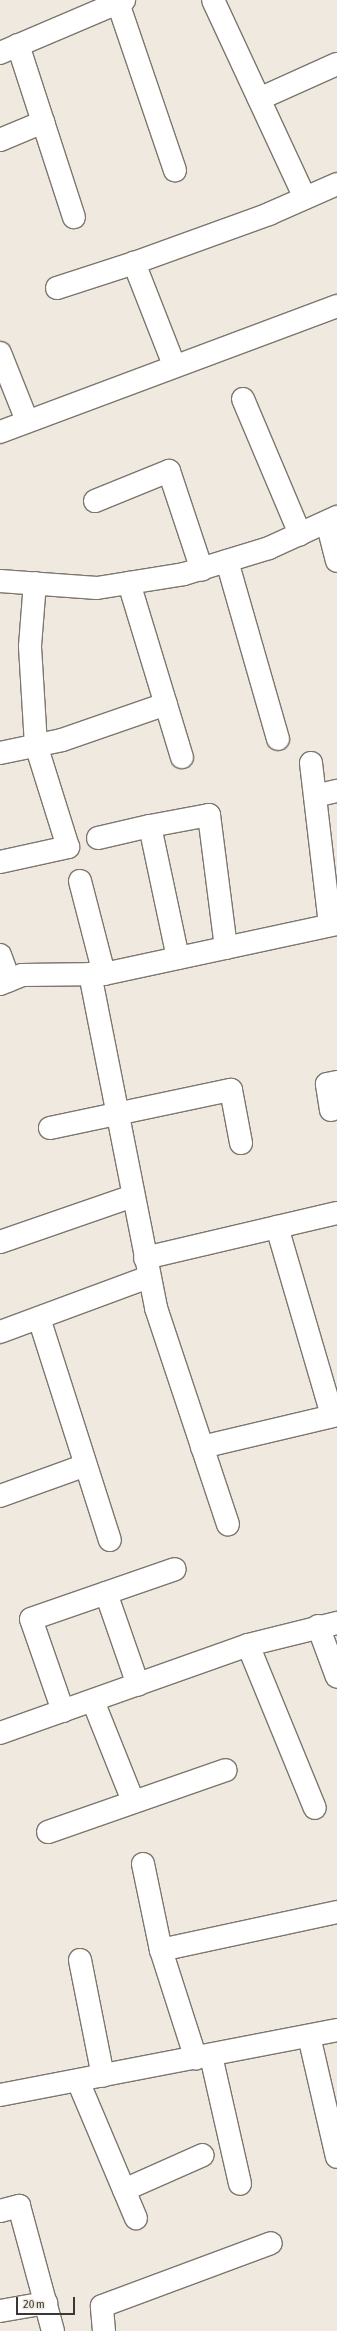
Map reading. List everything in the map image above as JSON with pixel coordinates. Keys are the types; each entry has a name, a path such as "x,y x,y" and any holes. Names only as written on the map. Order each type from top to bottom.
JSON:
{"street":[{"path":"213,0 305,198"},
{"path":"74,216 43,122 9,49 120,1 175,170"},
{"path":"259,99 337,64"},
{"path":"0,140 43,122"},
{"path":"58,288 134,263 305,198 337,184"},
{"path":"134,263 174,365"},
{"path":"0,432 174,365 337,306"},
{"path":"0,353 27,421"},
{"path":"243,399 300,534"},
{"path":"95,501 169,471 202,570"},
{"path":"0,580 97,588 202,570 300,534 332,519 337,561"},
{"path":"227,561 278,739"},
{"path":"0,862 68,847 36,746 30,646 35,583"},
{"path":"129,583 182,757"},
{"path":"0,753 36,746 166,704"},
{"path":"0,955 4,982 22,975 97,974 334,925 314,796 311,763"},
{"path":"314,796 337,791"},
{"path":"98,838 209,815 226,948"},
{"path":"150,826 178,958"},
{"path":"80,881 97,974 116,1112 156,1308 228,1524"},
{"path":"331,1110 327,1084 337,1082"},
{"path":"50,1128 116,1112 231,1090 241,1142"},
{"path":"0,1242 133,1196"},
{"path":"0,1332 39,1318 147,1268 277,1227 337,1213"},
{"path":"202,1447 334,1415 277,1227"},
{"path":"39,1318 110,1540"},
{"path":"0,1496 86,1465"},
{"path":"63,1711 31,1619 175,1569"},
{"path":"106,1593 138,1685"},
{"path":"0,1732 93,1701 248,1645 328,1625 337,1677"},
{"path":"248,1645 315,1808"},
{"path":"93,1701 133,1801"},
{"path":"48,1832 133,1801 226,1770"},
{"path":"143,1864 161,1950 203,2057 240,2184"},
{"path":"161,1950 337,1912"},
{"path":"80,1960 103,2076"},
{"path":"0,2095 337,2030"},
{"path":"309,2036 337,2157"},
{"path":"78,2081 136,2218"},
{"path":"124,2190 203,2155"},
{"path":"0,2211 18,2206 53,2331"},
{"path":"101,2331 104,2331 102,2306 271,2243"},
{"path":"0,2311 46,2303"}]}
